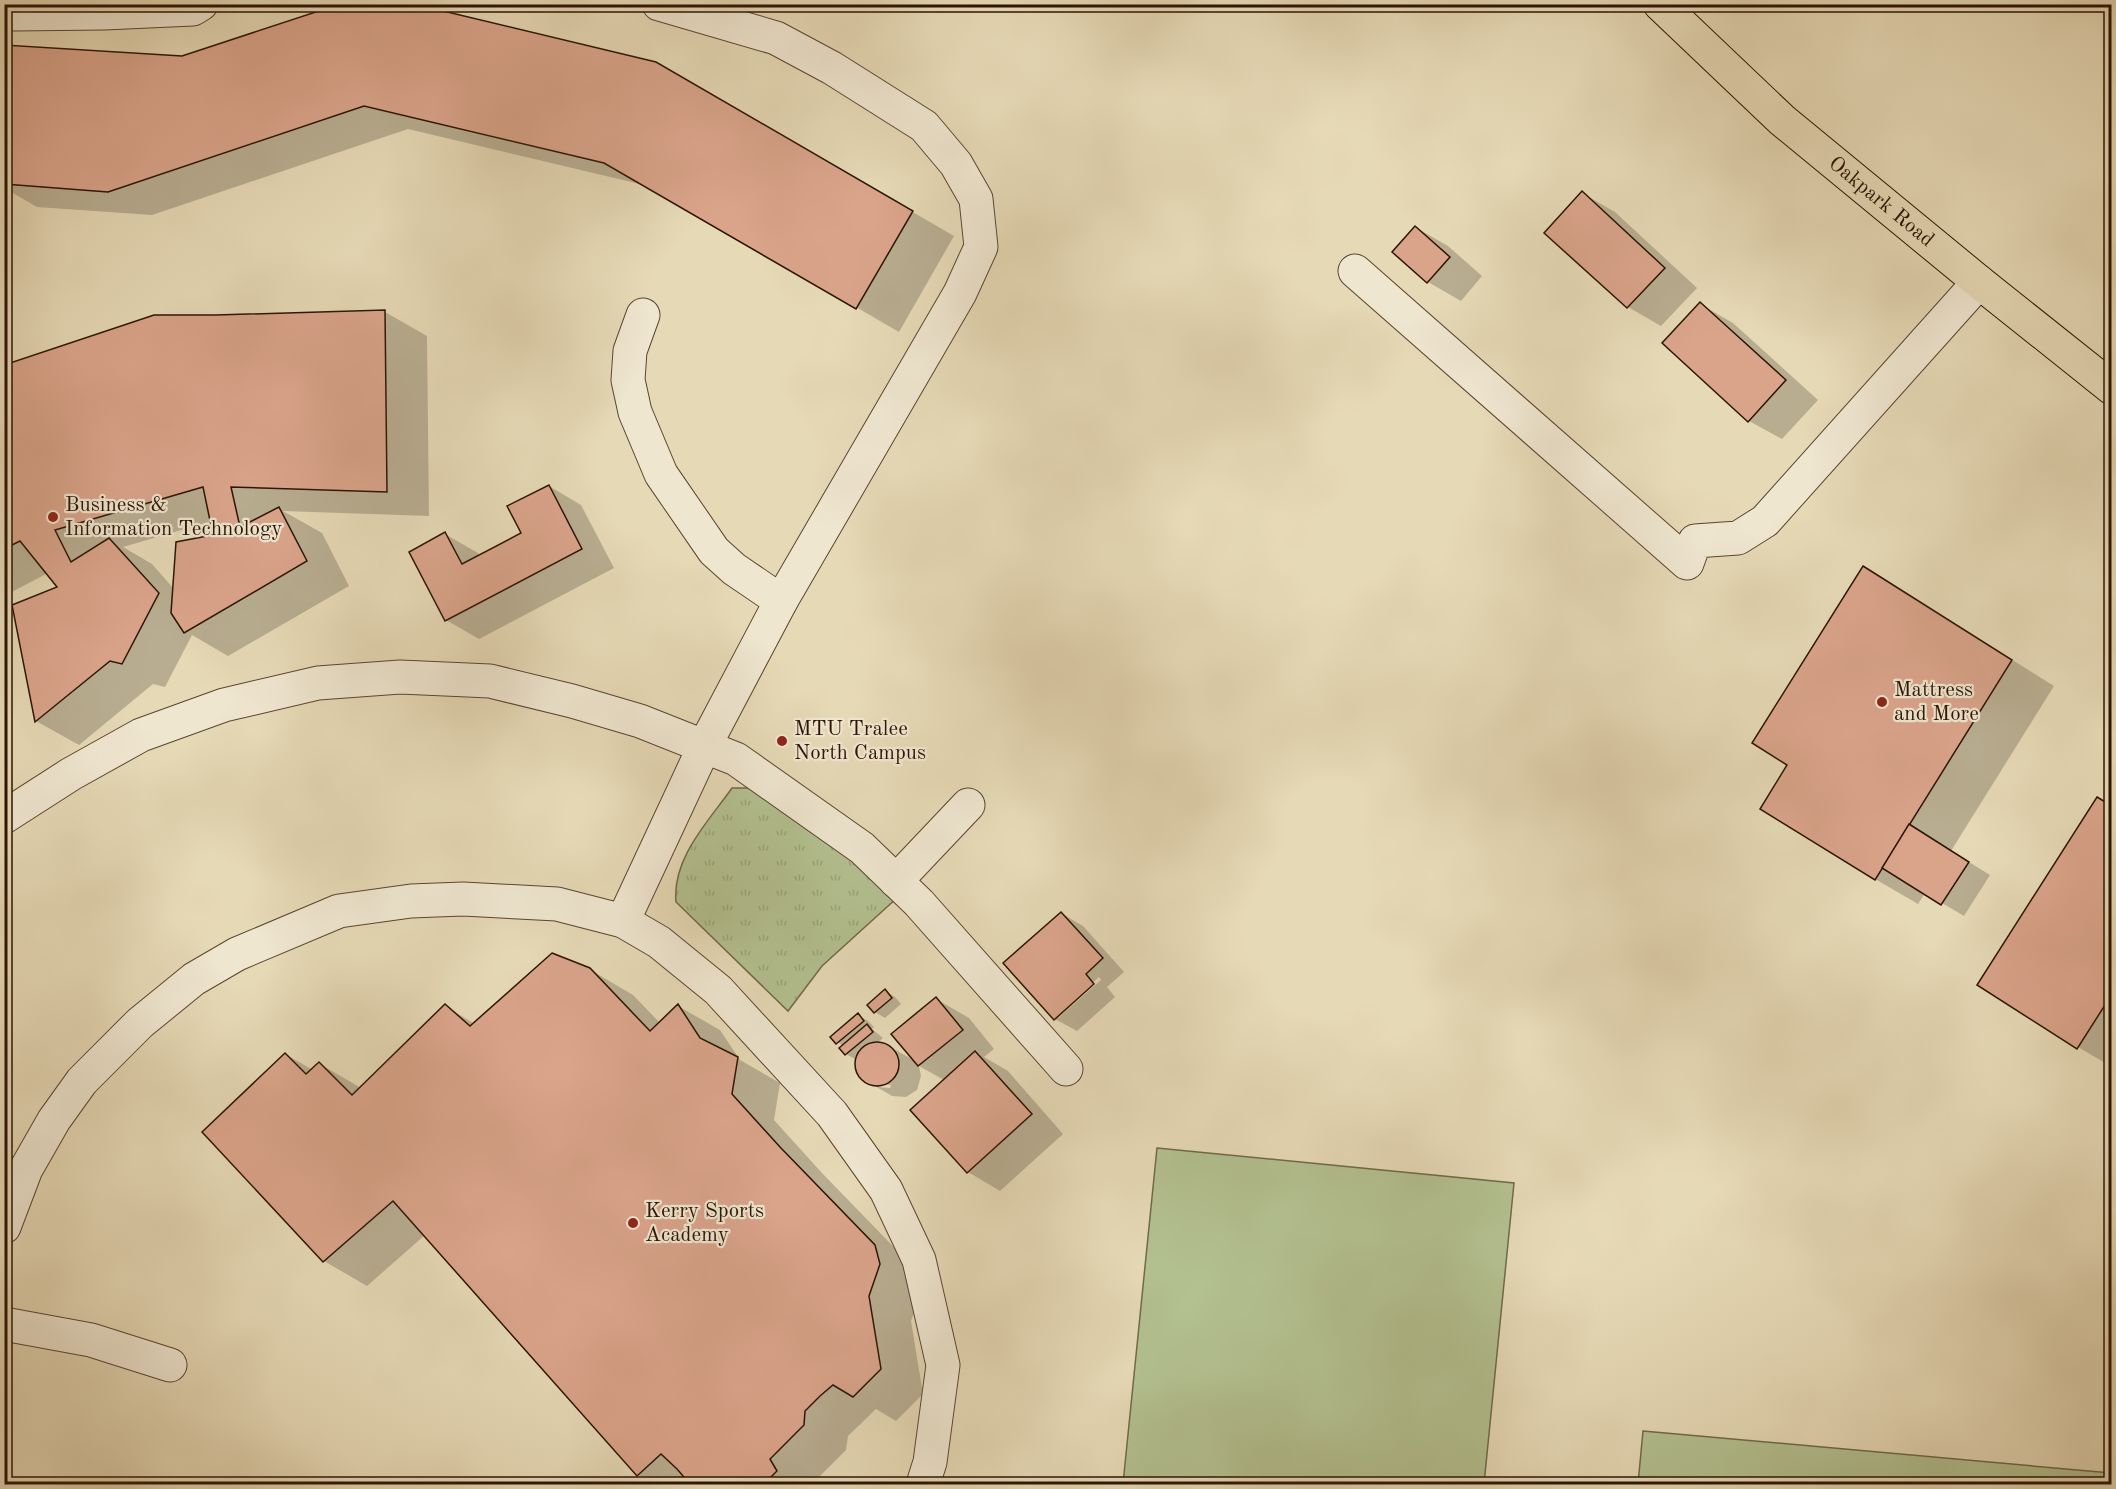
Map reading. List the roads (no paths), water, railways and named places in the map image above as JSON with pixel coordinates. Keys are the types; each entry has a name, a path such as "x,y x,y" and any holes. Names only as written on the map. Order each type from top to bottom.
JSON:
{"main road":[{"name":"Oakpark Road","path":"1660,4 1782,120 1978,282 2112,388"}],"lane":[{"path":"623,921 705,745 781,601 960,292 981,247 976,199 956,164 924,126 832,68 776,38 659,4"},
{"path":"4,12 13,14 104,13 196,6"},
{"path":"1354,271 1687,563 1695,541 1738,538 1765,521 1978,282"},
{"path":"643,315 630,351 628,380 635,412 661,474 714,551 734,569 781,601"},
{"path":"4,817 71,774 141,735 224,705 318,683 400,677 490,681 572,701 640,721 705,745 736,759 794,798 862,848 919,903 1066,1069"},
{"path":"896,881 968,805"},
{"path":"4,1227 26,1168 54,1120 82,1081 140,1023 194,979 237,954 339,912 411,901 463,899 557,904 623,921 659,942 718,990 832,1114 886,1190 919,1260 943,1365 930,1462 923,1485"},
{"path":"4,1324 91,1340 170,1365"}],"place":[{"name":"Business & Information Technology","path":"53,517"},
{"name":"Mattress and More","path":"1882,702"},
{"name":"MTU Tralee North Campus","path":"782,741"},
{"name":"Kerry Sports Academy","path":"633,1223"}]}
